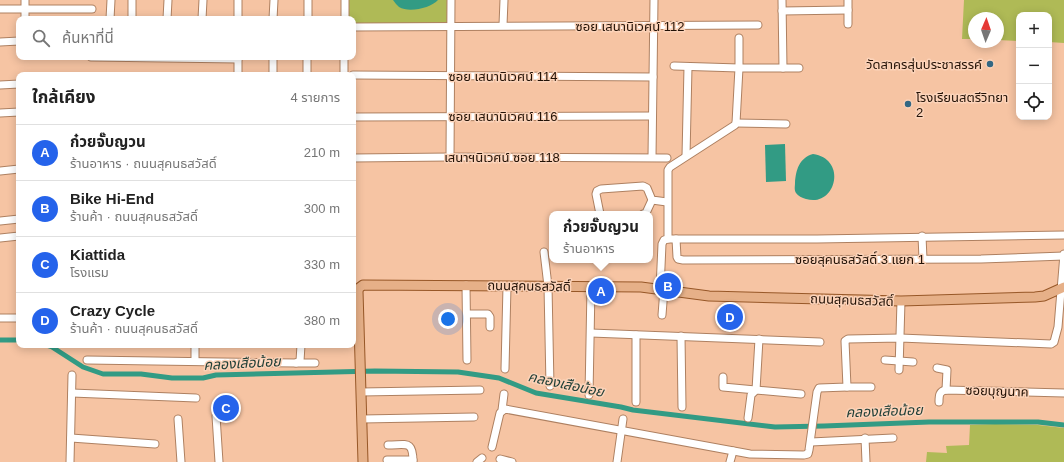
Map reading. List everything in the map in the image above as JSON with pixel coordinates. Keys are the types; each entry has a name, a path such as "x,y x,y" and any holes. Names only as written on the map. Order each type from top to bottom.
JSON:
{"main road":[{"name":"ถนนสุคนธสวัสดิ์","path":"363,462 360,371 356,317 358,291 363,285 591,286 662,289 709,296 901,301 1036,297 1044,296 1063,288"}],"street":[{"path":"25,0 25,16"},
{"path":"110,16 111,0"},
{"path":"132,0 132,16"},
{"path":"167,16 168,0"},
{"path":"202,16 203,0"},
{"path":"238,0 238,16"},
{"path":"273,16 274,0"},
{"path":"308,0 308,16"},
{"path":"345,0 345,16"},
{"path":"450,157 451,0"},
{"path":"503,26 504,0"},
{"path":"652,157 654,0"},
{"path":"782,0 783,68"},
{"path":"848,0 848,24"},
{"path":"0,9 92,9"},
{"path":"782,11 848,10"},
{"name":"ซอย เสนานิเวศน์ 112","path":"356,27 452,25 758,25"},
{"path":"668,238 668,170 670,167 736,123 739,38"},
{"path":"0,42 16,41"},
{"path":"238,60 238,72"},
{"path":"273,60 273,72"},
{"path":"307,60 307,72"},
{"path":"344,60 344,72"},
{"path":"674,66 799,68"},
{"path":"686,156 688,66"},
{"name":"ซอย เสนานิเวศน์ 114","path":"356,75 653,76"},
{"path":"0,85 16,84"},
{"path":"0,113 16,112"},
{"name":"ซอย เสนานิเวศน์ 116","path":"356,117 652,116"},
{"path":"736,123 786,124"},
{"name":"เสนาฯนิเวศน์ ซอย 118","path":"356,158 667,158"},
{"path":"0,171 16,169"},
{"path":"599,211 596,194 600,189 643,186 647,188 652,200 647,211"},
{"path":"652,200 667,202"},
{"path":"0,221 16,219"},
{"path":"662,315 662,244 664,240 668,238 817,239 922,236 1064,235"},
{"path":"0,238 16,236"},
{"path":"922,236 923,259"},
{"name":"ซอยสุคนธสวัสดิ์ 3 แยก 1","path":"676,239 677,257 678,259 683,260 981,259 1064,255"},
{"path":"544,252 548,286 550,386"},
{"path":"847,387 845,341 848,339 900,338 1051,344 1056,339 1063,288 1064,255"},
{"path":"466,285 467,360"},
{"path":"505,369 507,286"},
{"path":"589,395 591,286"},
{"path":"899,370 901,301"},
{"path":"467,314 488,314 490,317 490,327"},
{"path":"0,318 16,318"},
{"path":"591,333 820,342"},
{"path":"636,335 636,402"},
{"path":"681,336 682,408"},
{"path":"748,418 751,395 756,390 759,339"},
{"path":"195,348 195,361"},
{"path":"298,362 300,348"},
{"path":"87,360 315,363"},
{"path":"885,360 912,362"},
{"path":"937,368 947,370 946,390"},
{"path":"70,462 72,375"},
{"path":"723,377 723,387 801,394"},
{"path":"502,410 505,409 750,454 804,455 808,454 811,442 817,392 819,388 871,387"},
{"path":"361,392 480,390"},
{"name":"ซอยบุญนาค","path":"939,402 940,393 942,390 1064,393"},
{"path":"72,393 196,398"},
{"path":"492,447 502,410 504,394"},
{"path":"216,416 220,462"},
{"path":"362,419 474,417"},
{"path":"178,418 181,462"},
{"path":"617,462 620,431 623,419"},
{"path":"71,438 155,444"},
{"path":"811,442 865,438 893,438"},
{"path":"865,438 866,462"},
{"path":"387,460 413,461 413,451 408,445 388,445"},
{"path":"730,462 733,451"},
{"path":"500,459 512,462"}],"green space":[{"path":"345,0 451,0 452,25 356,26 356,16 345,16"},
{"path":"964,0 1064,0 1064,43 1052,42 1052,12 1016,12 1016,41 1004,40 1004,12 968,12 968,39 962,39"},
{"path":"970,425 1038,425 1064,428 1064,462 926,462 927,452 947,453 946,446 969,445"}],"water":[{"path":"393,0 438,0 435,3 420,9 408,10 399,7"},
{"path":"785,144 786,181 766,182 765,145"},
{"path":"813,154 824,158 831,164 834,173 834,182 831,190 825,196 816,200 806,199 795,192 796,174 799,165 804,158"}],"waterway":[{"name":"คลองเสือน้อย","path":"0,340 16,340"},
{"name":"คลองเสือน้อย","path":"54,348 83,367 103,374 141,374 172,378 203,378 216,375 375,371 458,372 499,378 536,393 633,410 775,427 929,422 1038,422 1064,425"}],"place":[{"name":"วัดสาครสุ่นประชาสรรค์","path":"990,64"},
{"name":"โรงเรียนสตรีวิทยา 2","path":"908,104"},
{"name":"Bike Hi-End","path":"668,286"},
{"name":"ก๋วยจั๊บญวน","path":"601,291"},
{"name":"Crazy Cycle","path":"730,317"},
{"name":"Kiattida","path":"226,408"}]}
